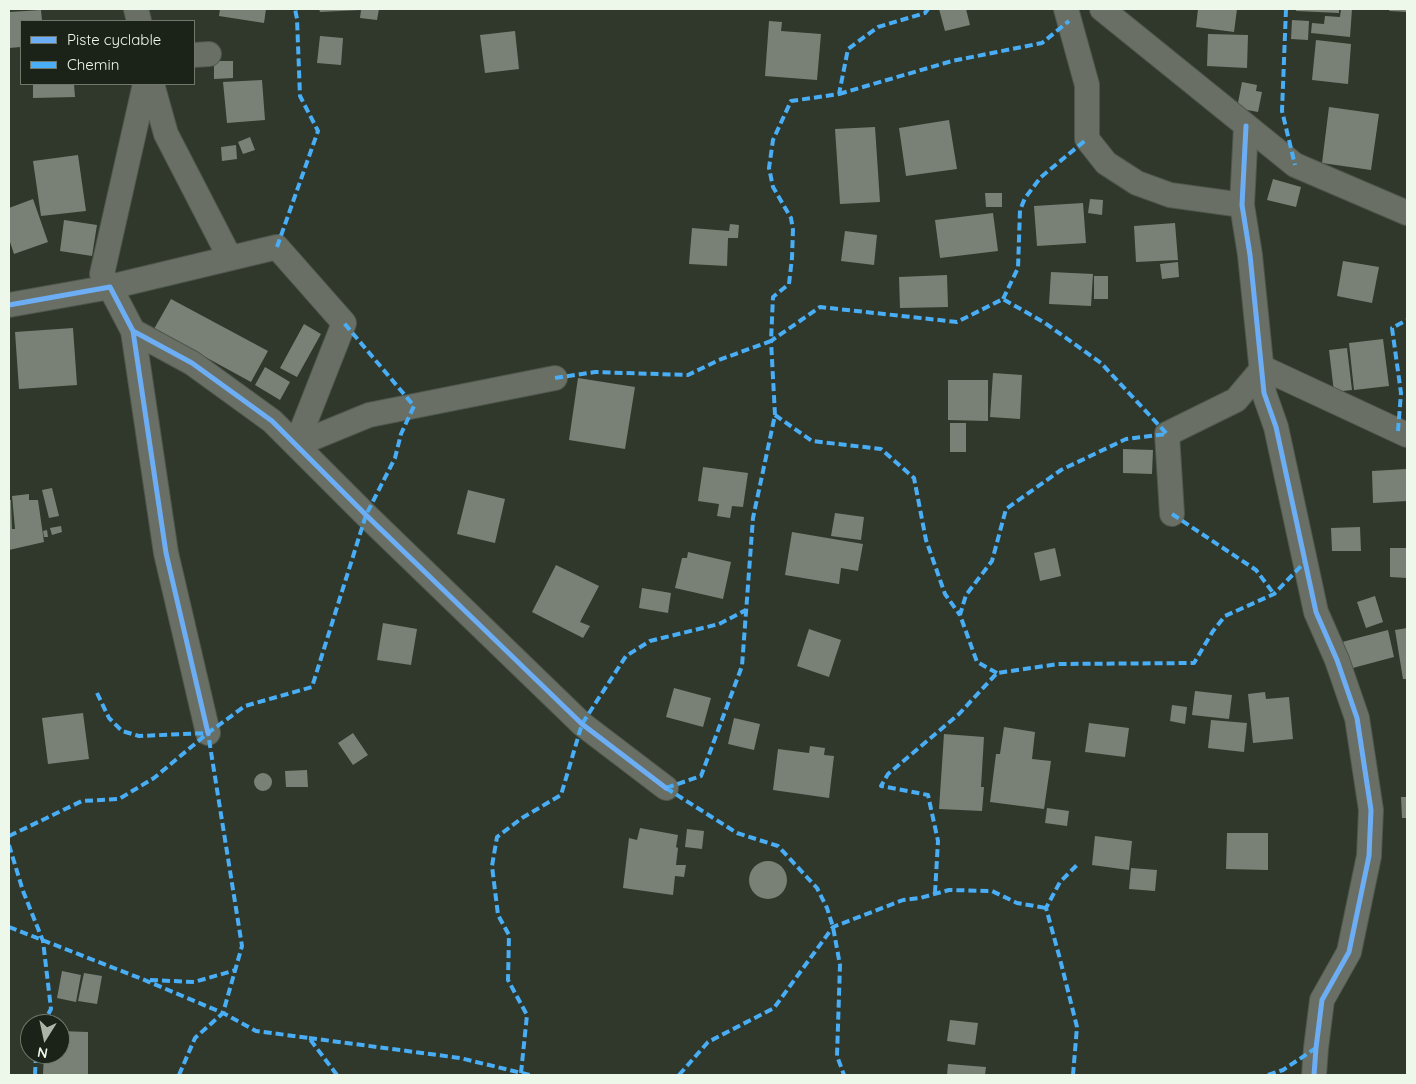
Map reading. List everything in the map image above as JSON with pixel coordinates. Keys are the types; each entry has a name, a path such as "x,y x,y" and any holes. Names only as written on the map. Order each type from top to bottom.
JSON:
{"street":[{"path":"1066,9 1087,85 1087,139 1106,163 1137,183 1170,195 1242,205"},
{"path":"1102,9 1295,165 1407,213"},
{"path":"144,85 102,274 133,330 166,553 208,733"},
{"path":"152,85 166,134 230,258"},
{"path":"1246,126 1242,205 1250,254 1263,368 1264,393 1276,427 1316,612 1338,660 1357,718 1371,810 1369,856 1349,952 1322,1000 1314,1075"},
{"path":"9,305 110,286 276,247 344,323 296,445"},
{"path":"133,330 192,363 272,421 366,515 582,724 666,788"},
{"path":"1263,368 1407,435"},
{"path":"1172,514 1167,434 1236,400 1263,368"},
{"path":"296,445 369,415 555,378"}],"building":[{"path":"220,9 266,9 264,23 219,16"},
{"path":"319,9 379,9 377,20 360,18 361,10 320,12"},
{"path":"939,9 966,9 970,25 945,31"},
{"path":"1198,9 1237,9 1234,32 1196,27"},
{"path":"1296,9 1339,9 1339,13 1296,11"},
{"path":"1341,9 1352,9 1350,37 1311,33 1312,23 1324,24 1325,16 1340,17"},
{"path":"1390,9 1407,9 1407,12 1389,11"},
{"path":"41,10 42,20 20,20 20,47 9,48 9,12"},
{"path":"1292,20 1309,21 1308,40 1291,39"},
{"path":"769,21 782,22 781,31 821,34 817,80 765,76"},
{"path":"515,31 519,69 485,73 480,35"},
{"path":"1208,34 1248,35 1247,68 1207,66"},
{"path":"320,36 343,38 341,65 317,63"},
{"path":"1316,40 1351,44 1348,84 1312,80"},
{"path":"214,61 233,61 233,78 214,79"},
{"path":"262,80 265,120 227,123 223,82"},
{"path":"1242,82 1257,85 1256,91 1262,92 1258,112 1237,108"},
{"path":"33,85 74,85 75,97 33,98"},
{"path":"1329,107 1379,114 1371,170 1322,163"},
{"path":"949,120 957,169 906,176 899,128"},
{"path":"875,127 880,202 840,204 835,129"},
{"path":"250,137 255,150 243,154 238,142"},
{"path":"236,145 237,159 222,161 221,147"},
{"path":"78,155 86,211 41,216 33,161"},
{"path":"1273,179 1301,187 1296,207 1267,200"},
{"path":"985,193 1002,193 1002,207 986,207"},
{"path":"33,199 48,242 14,254 9,239 9,208"},
{"path":"1090,199 1103,200 1102,215 1088,213"},
{"path":"1083,203 1086,243 1037,246 1034,206"},
{"path":"993,213 998,251 940,258 935,220"},
{"path":"64,220 97,225 92,256 60,251"},
{"path":"1175,223 1178,260 1136,262 1134,226"},
{"path":"730,224 739,225 738,238 728,238 727,266 689,264 692,228 729,231"},
{"path":"845,231 877,235 874,265 841,261"},
{"path":"1343,261 1379,267 1372,303 1337,296"},
{"path":"1178,262 1179,277 1162,279 1160,264"},
{"path":"1051,272 1093,274 1091,306 1049,304"},
{"path":"947,275 948,307 900,308 899,277"},
{"path":"1094,276 1108,276 1108,299 1094,299"},
{"path":"171,299 268,351 251,382 154,329"},
{"path":"304,324 321,334 297,377 280,368"},
{"path":"73,328 77,385 19,389 15,332"},
{"path":"1383,339 1389,386 1354,390 1349,343"},
{"path":"1347,348 1352,390 1334,392 1329,350"},
{"path":"265,367 290,382 280,400 255,385"},
{"path":"993,373 1022,375 1020,419 990,417"},
{"path":"578,378 635,387 625,449 569,440"},
{"path":"948,380 988,380 988,421 948,420"},
{"path":"950,423 966,423 966,452 950,452"},
{"path":"1123,449 1153,450 1152,474 1123,473"},
{"path":"703,467 748,473 743,507 732,506 730,518 717,516 719,504 698,501"},
{"path":"1406,469 1407,501 1373,503 1372,471"},
{"path":"52,488 59,516 49,518 42,490"},
{"path":"468,490 505,499 495,543 457,534"},
{"path":"29,494 29,500 38,500 44,542 9,550 9,500 11,500 12,529 15,529 12,496"},
{"path":"835,513 864,517 861,540 831,536"},
{"path":"61,526 62,532 52,535 50,528"},
{"path":"1360,527 1361,551 1332,551 1331,528"},
{"path":"47,530 48,537 44,537 43,531"},
{"path":"792,532 863,544 858,571 841,568 839,584 785,575"},
{"path":"1055,548 1061,576 1040,581 1034,553"},
{"path":"1390,548 1407,548 1407,578 1390,577"},
{"path":"688,552 731,562 723,599 675,588 682,558 687,558"},
{"path":"556,565 599,586 580,622 590,626 583,638 532,612"},
{"path":"642,588 671,593 668,613 639,608"},
{"path":"1375,596 1383,622 1366,628 1357,602"},
{"path":"383,623 417,629 411,665 377,660"},
{"path":"1407,628 1407,679 1403,679 1395,630"},
{"path":"809,629 841,640 829,677 797,666"},
{"path":"1388,630 1394,657 1349,669 1342,642"},
{"path":"674,688 711,698 703,727 666,717"},
{"path":"1195,691 1232,695 1229,719 1192,715"},
{"path":"1265,692 1266,699 1289,697 1293,739 1253,743 1248,694"},
{"path":"1172,705 1187,707 1185,724 1170,721"},
{"path":"83,713 89,759 48,764 42,718"},
{"path":"734,718 760,724 754,750 728,744"},
{"path":"1211,720 1247,723 1244,752 1208,748"},
{"path":"1089,723 1129,728 1125,757 1085,752"},
{"path":"1004,727 1035,732 1032,759 1051,761 1044,809 990,802 996,754 1000,754"},
{"path":"353,733 368,755 353,765 338,743"},
{"path":"944,734 984,737 981,787 984,787 982,811 939,809"},
{"path":"810,746 825,748 824,755 834,756 829,798 773,790 778,749 809,753"},
{"path":"307,770 308,787 286,787 285,771"},
{"path":"259,773 267,773 272,778 270,789 259,791 254,786 254,778"},
{"path":"1401,797 1407,797 1407,818 1402,818"},
{"path":"1047,808 1069,811 1067,826 1045,823"},
{"path":"640,828 678,835 676,865 686,865 684,877 675,876 673,895 623,888 629,838 637,840"},
{"path":"687,829 704,831 702,849 685,847"},
{"path":"1227,833 1268,833 1268,870 1226,869"},
{"path":"1095,836 1132,841 1129,870 1092,865"},
{"path":"768,861 782,866 787,880 782,894 768,899 754,894 749,880 754,866"},
{"path":"1131,868 1157,870 1155,891 1129,889"},
{"path":"62,971 81,975 76,1002 57,998"},
{"path":"84,973 102,976 97,1004 78,1001"},
{"path":"950,1020 978,1023 975,1045 947,1041"},
{"path":"70,1031 88,1032 88,1075 43,1074 44,1064 70,1064"},
{"path":"948,1064 986,1067 985,1075 947,1075"}],"marked path":[{"path":"277,247 318,131 300,96 295,9"},
{"path":"555,378 595,372 688,375 719,360 771,341 773,297 789,284 793,230 791,218 773,187 769,168 773,140 791,101 839,94 848,49 878,27 925,13 928,9"},
{"path":"1286,9 1282,111 1295,165"},
{"path":"839,94 952,61 1042,43 1069,21"},
{"path":"1003,299 1018,268 1020,210 1025,198 1041,177 1087,139"},
{"path":"666,788 701,776 742,666 753,518 775,415 771,341 820,307 957,322 1003,299 1045,323 1101,363 1167,434"},
{"path":"1398,431 1401,393 1392,328 1407,320"},
{"path":"9,836 82,801 119,799 154,778 208,733 245,706 312,687 366,515 395,458 401,434 414,406 344,323"},
{"path":"775,415 812,441 881,449 914,478 926,540 945,594 960,615"},
{"path":"997,673 977,662 960,615 966,595 992,561 1006,509 1061,470 1126,439 1167,434"},
{"path":"1172,514 1256,570 1274,594"},
{"path":"935,893 938,841 928,795 881,786 888,774 959,714 997,673 1058,664 1194,663 1213,631 1225,616 1274,594 1305,562"},
{"path":"521,1073 527,1015 508,980 509,935 498,915 492,866 497,837 522,818 561,795 582,724 626,656 650,641 719,624 746,610"},
{"path":"97,693 109,718 122,731 139,736 208,733"},
{"path":"179,1075 195,1038 223,1013 242,946 208,733"},
{"path":"666,788 737,833 778,846 817,888 827,908 833,927 840,965 837,1056 844,1075"},
{"path":"9,845 23,891 43,941 51,1009 48,1014"},
{"path":"1073,1075 1077,1027 1046,908 1060,882 1079,863"},
{"path":"679,1075 708,1042 774,1008 833,927 903,900 920,898 949,890 992,891 1017,903 1046,908"},
{"path":"9,927 223,1013 256,1031 309,1038 337,1075"},
{"path":"150,980 194,982 236,970"},
{"path":"309,1038 460,1058 530,1075"},
{"path":"1268,1075 1283,1070 1316,1048"},
{"path":"35,1075 36,1064"}],"cycle path":[{"path":"1246,126 1242,205 1250,255 1264,393 1276,427 1316,612 1337,660 1357,718 1371,810 1369,856 1349,952 1322,1000 1314,1075"},
{"path":"9,305 110,287 133,331 192,363 272,421 366,515 582,724 666,788"},
{"path":"133,331 166,553 208,733"}]}
